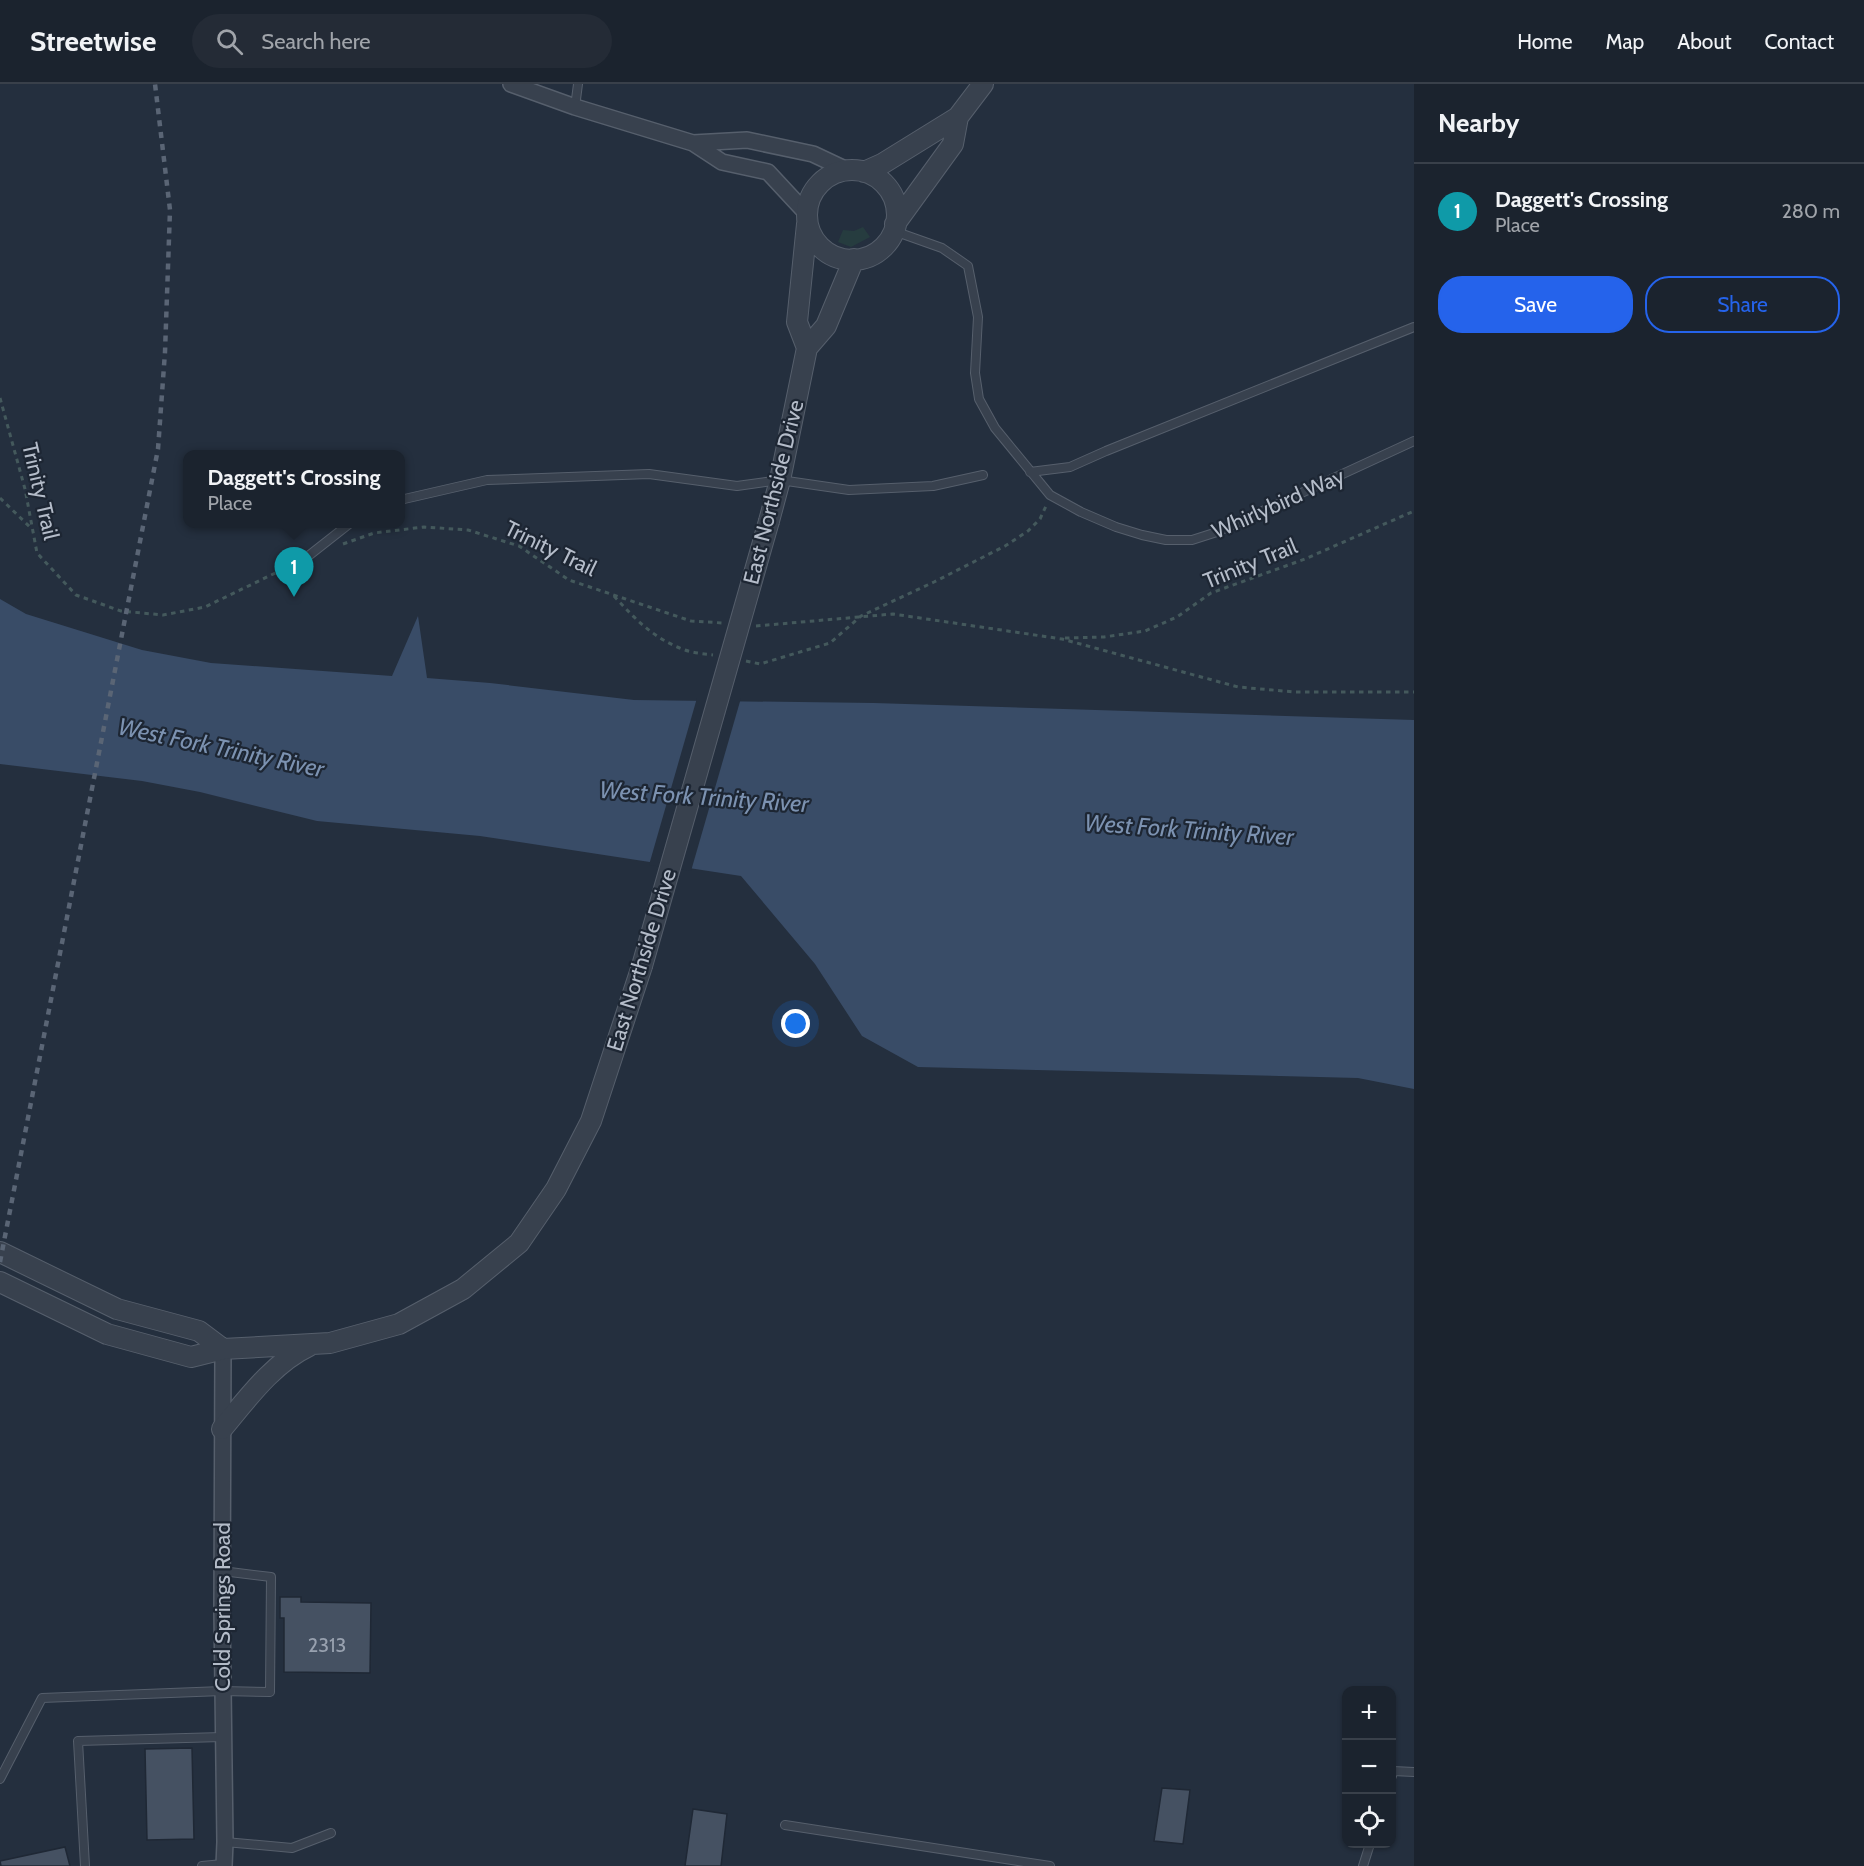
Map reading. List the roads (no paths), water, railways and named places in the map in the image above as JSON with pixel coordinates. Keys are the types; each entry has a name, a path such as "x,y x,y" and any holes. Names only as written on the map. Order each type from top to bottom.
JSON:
{"street":[{"path":"511,84 575,107 693,143 722,162 768,172 807,218 812,236 820,248 832,256 846,260 861,259 875,254 886,244 952,144 958,117"},
{"path":"807,348 797,322 808,207 813,193 822,182 834,174 882,164 958,117 983,84"},
{"path":"693,143 747,140 813,154 877,178 888,188 895,202 897,217 895,228"},
{"name":"East Northside Drive","path":"0,1282 107,1334 192,1357 223,1349 330,1343 399,1324 463,1288 519,1243 556,1189 591,1121 642,966 769,521 780,480 807,348 826,326 854,260"},
{"path":"0,1252 117,1309 199,1331 223,1349"},
{"path":"222,1430 276,1368 297,1352 311,1345"},
{"name":"Cold Springs Road","path":"223,1349 224,1865"}],"lane":[{"path":"575,107 579,84"},
{"name":"Whirlybird Way","path":"895,228 942,248 968,266 978,317 975,373 979,399 995,428 1050,495 1080,512 1116,527 1166,540 1192,540 1217,532 1414,441"},
{"path":"1030,472 1070,468 1106,451 1414,327"},
{"path":"405,499 487,480 650,474 737,486 780,480 849,490 933,486 983,475"},
{"path":"307,558 344,528"},
{"path":"0,1779 42,1698 222,1691 270,1692 271,1577 222,1571"},
{"path":"85,1866 78,1741 222,1737"},
{"path":"1396,1771 1414,1772"},
{"path":"785,1825 1050,1866"},
{"path":"225,1842 292,1848 331,1833"},
{"path":"1363,1866 1369,1848"},
{"path":"202,1866 224,1865"}],"water":[{"name":"West Fork Trinity River","path":"0,599 26,614 142,650 211,663 392,676 418,616 427,678 634,700 874,703 1414,720 1414,1089 1358,1078 918,1067 862,1036 815,964 741,876 480,836 317,821 200,792 142,781 0,764"}],"railway":[{"path":"0,1262 158,449 165,352 170,210 155,84"}],"place":[{"name":"Daggett's Crossing","path":"294,597"}]}
